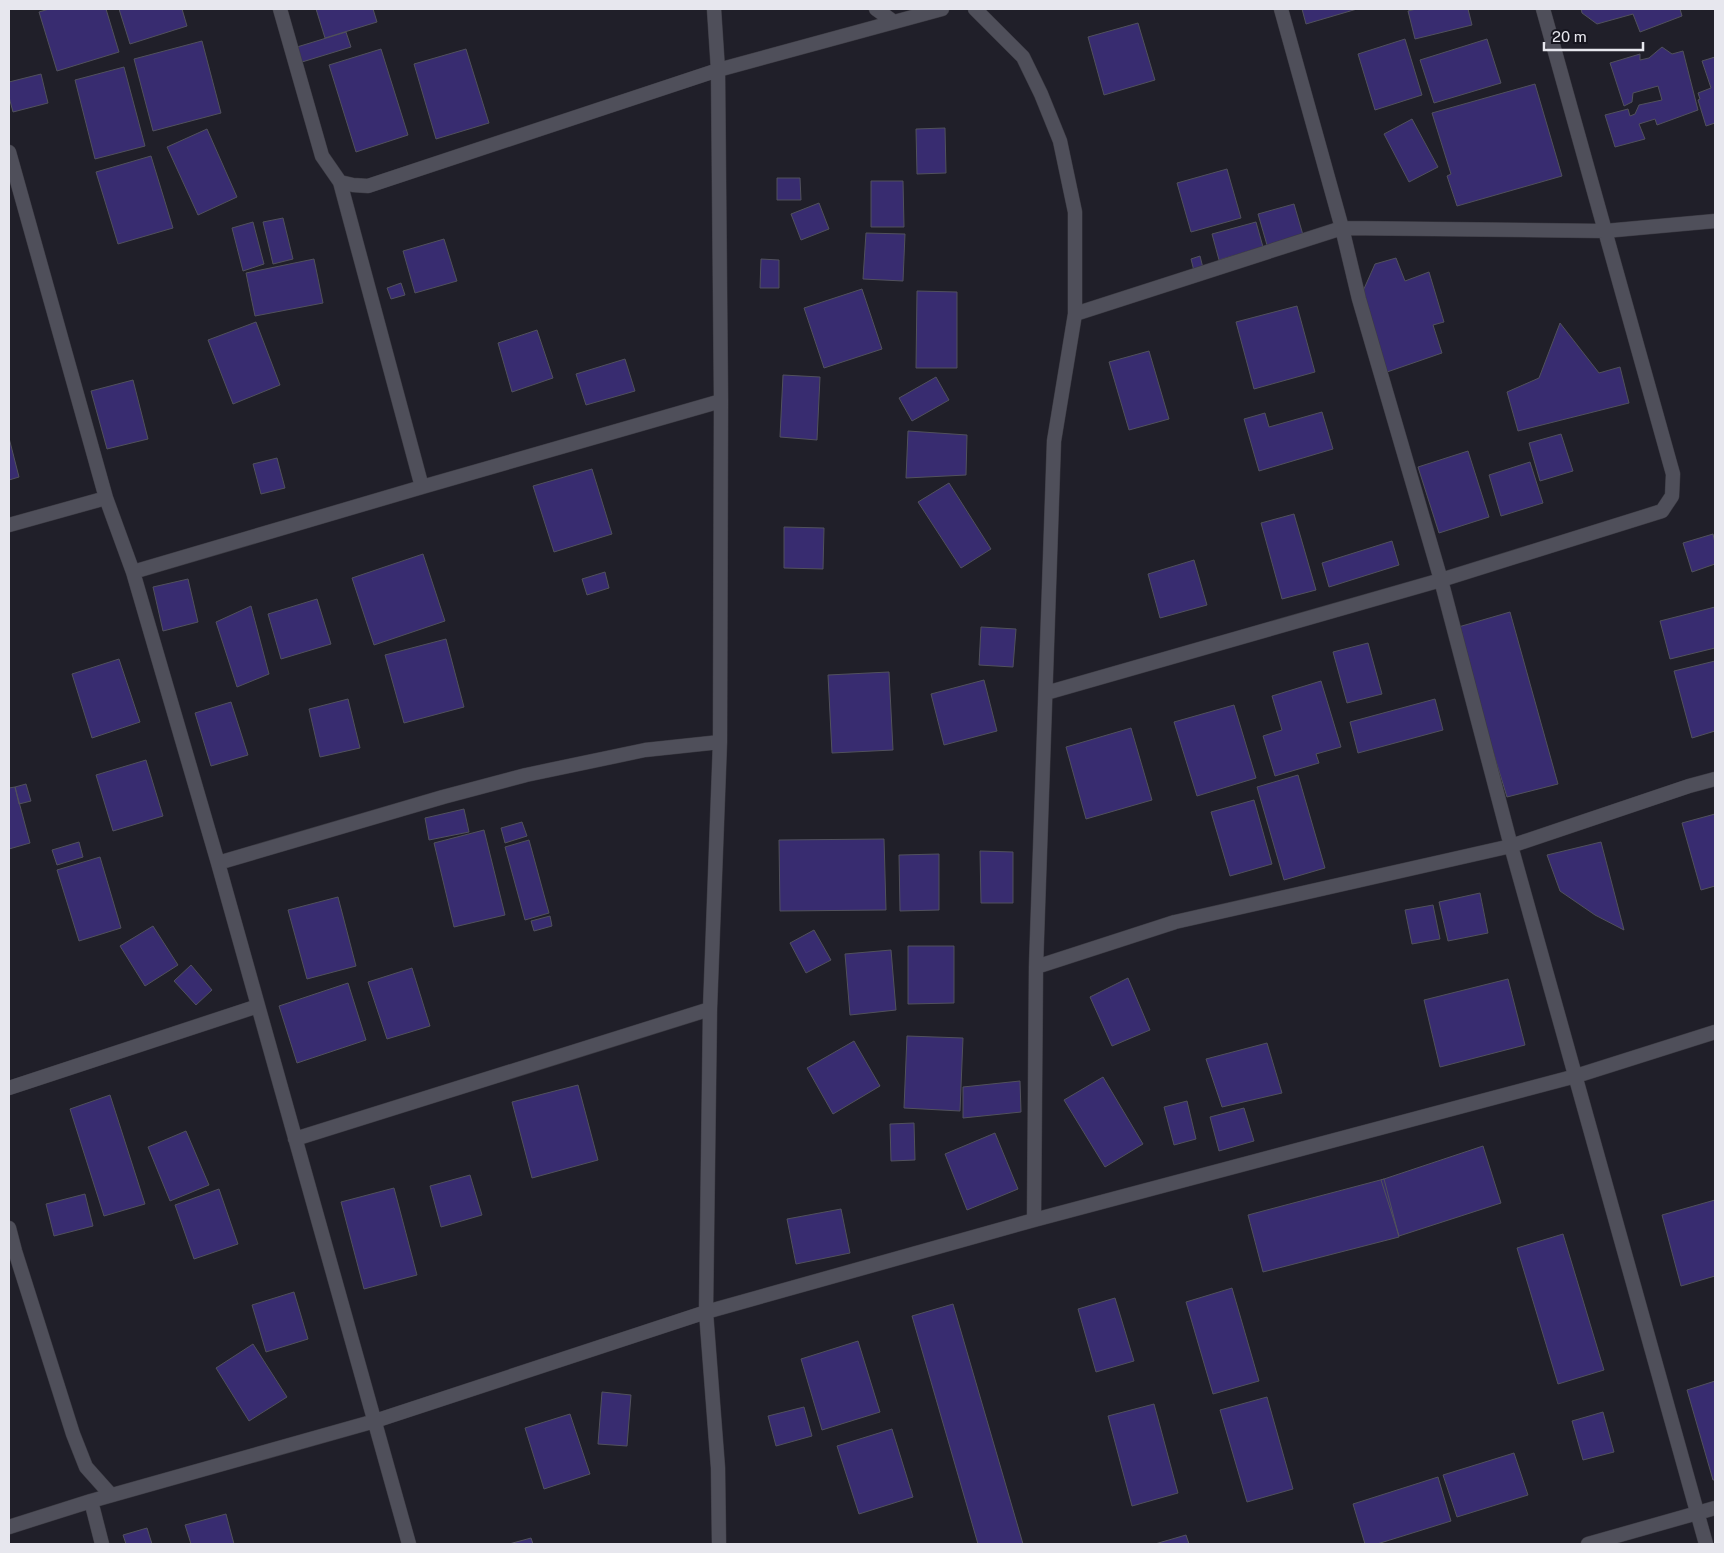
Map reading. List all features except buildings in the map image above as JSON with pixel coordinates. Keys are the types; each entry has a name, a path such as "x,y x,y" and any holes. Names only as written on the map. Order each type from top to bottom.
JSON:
{"street":[{"path":"280,9 322,156 340,182 422,487"},
{"path":"714,9 718,70 721,401 720,742 710,1009 706,1312 718,1468 719,1544"},
{"path":"876,9 894,22"},
{"path":"340,182 368,186 718,70 942,9"},
{"path":"975,9 1023,57 1041,94 1060,141 1075,212 1075,314 1054,441 1036,967 1034,1220"},
{"path":"1281,9 1342,228 1359,299 1440,580 1511,846 1706,1544"},
{"path":"1046,693 1440,580 1662,511 1672,496 1673,474 1543,9"},
{"path":"9,152 106,498 133,572 218,863 409,1544"},
{"path":"1075,314 1342,228 1605,232 1715,221"},
{"path":"133,572 721,401"},
{"path":"9,524 106,498"},
{"path":"218,863 443,796 526,775 645,750 720,742"},
{"path":"1036,967 1176,922 1511,846 1715,779"},
{"path":"9,1088 258,1006"},
{"path":"295,1139 710,1009"},
{"path":"9,1527 110,1495 375,1421 706,1312 1034,1220 1576,1076 1715,1032"},
{"path":"9,1228 14,1252 73,1434 86,1467 110,1495"},
{"path":"91,1501 102,1544"},
{"path":"1588,1544 1715,1508"}]}
